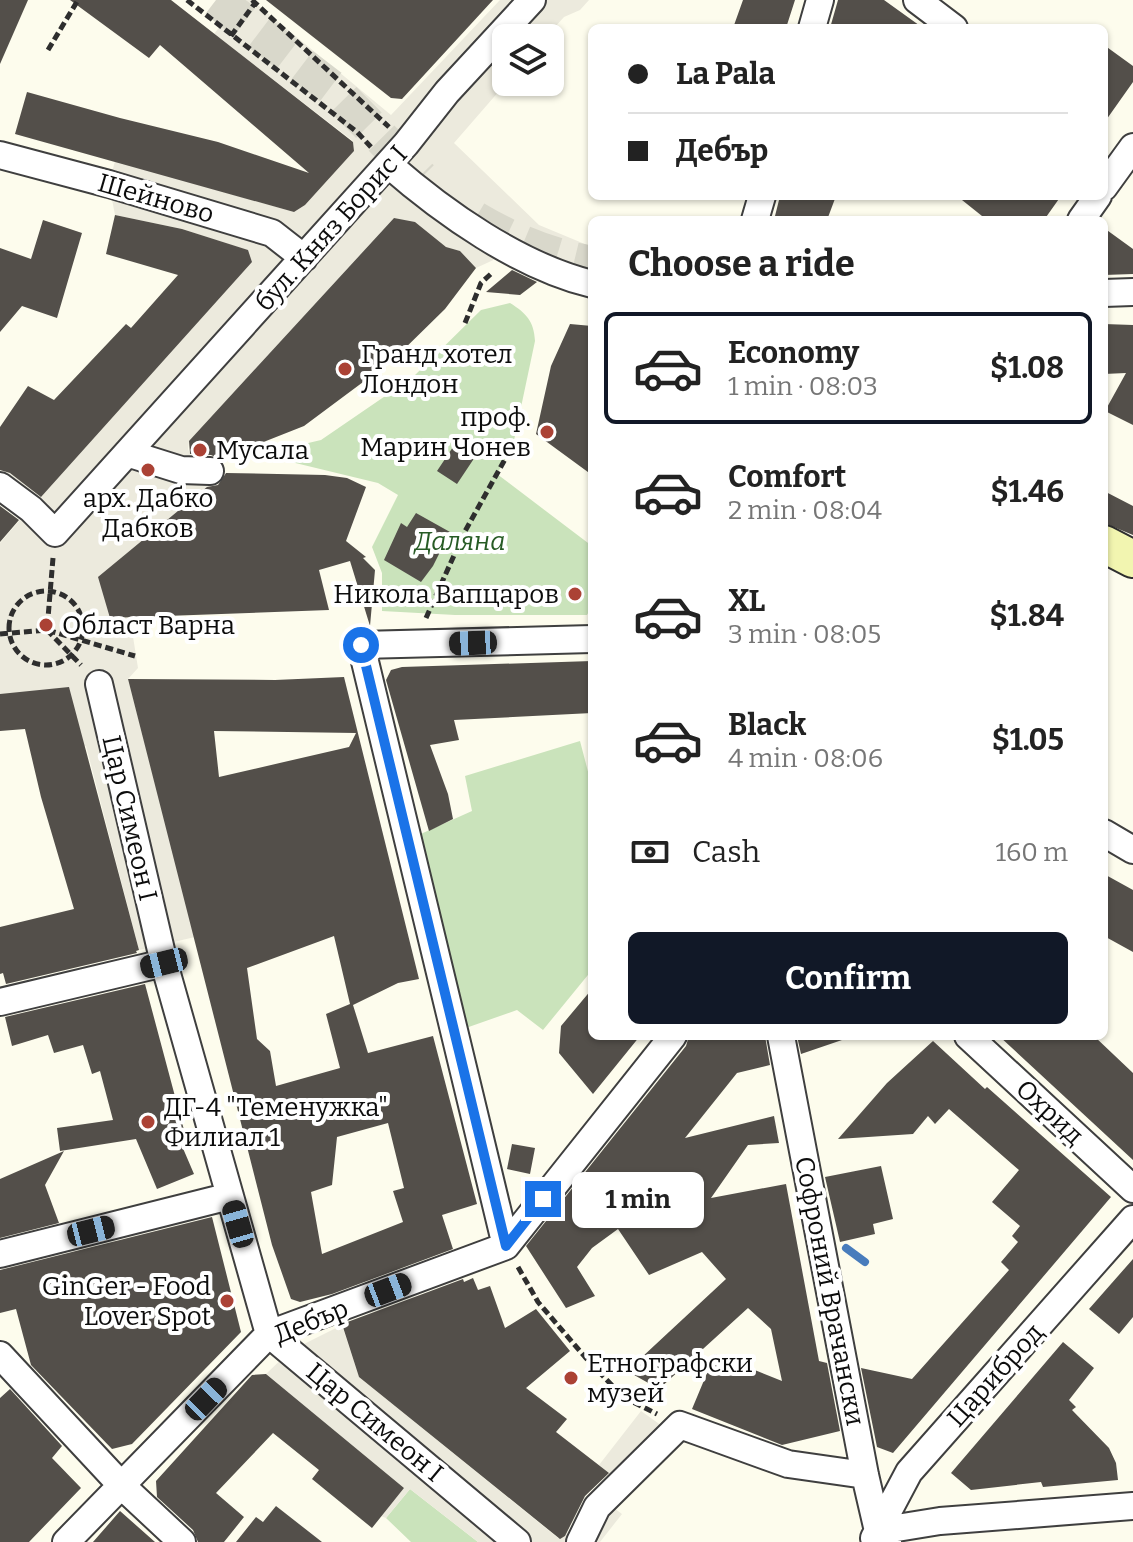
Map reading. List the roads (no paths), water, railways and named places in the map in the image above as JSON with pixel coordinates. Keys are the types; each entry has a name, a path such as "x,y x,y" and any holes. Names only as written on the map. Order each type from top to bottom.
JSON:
{"street":[{"name":"бул. Княз Борис I","path":"0,486 31,509 55,533 532,0"},
{"path":"813,24 820,0"},
{"path":"917,0 949,24"},
{"path":"1108,178 1121,149"},
{"name":"Шейново","path":"0,155 100,181 272,233 304,258"},
{"path":"388,164 430,201 513,251 565,278 588,283"},
{"path":"1108,293 1133,292"},
{"path":"127,453 181,470 210,471"},
{"path":"1108,546 1133,559"},
{"path":"506,1246 361,645 588,639"},
{"name":"Цар Симеон I","path":"99,684 164,963 269,1334 517,1542"},
{"path":"1108,835 1133,850"},
{"path":"0,1002 164,963"},
{"path":"506,1246 670,1040"},
{"name":"Софроний Врачански","path":"782,1040 879,1538"},
{"name":"Охрид","path":"972,1040 1133,1189"},
{"path":"0,1254 230,1196"},
{"name":"Цариброд","path":"879,1538 909,1472 1133,1219"},
{"name":"Дебър","path":"66,1542 269,1334 506,1246"},
{"path":"0,1355 122,1486 182,1542"},
{"path":"580,1542 597,1507 680,1425 788,1464 865,1475"},
{"path":"879,1538 940,1521 1133,1506"}],"waterway":[{"path":"846,1248 865,1262"}],"tunnel":[{"path":"216,0 333,89 421,178"},
{"path":"475,219 532,247 588,263"}],"place":[{"name":"Гранд хотел Лондон","path":"345,369"},
{"name":"проф. Марин Чонев","path":"547,432"},
{"name":"Мусала","path":"200,450"},
{"name":"арх. Дабко Дабков","path":"148,470"},
{"name":"Никола Вапцаров","path":"575,594"},
{"name":"Област Варна","path":"46,625"},
{"name":"ДГ-4 \"Теменужка\" Филиал 1","path":"148,1122"},
{"name":"GinGer - Food Lover Spot","path":"227,1301"},
{"name":"Етнографски музей","path":"571,1378"}],"park label":[{"name":"Даляна","path":"460,541"}]}
